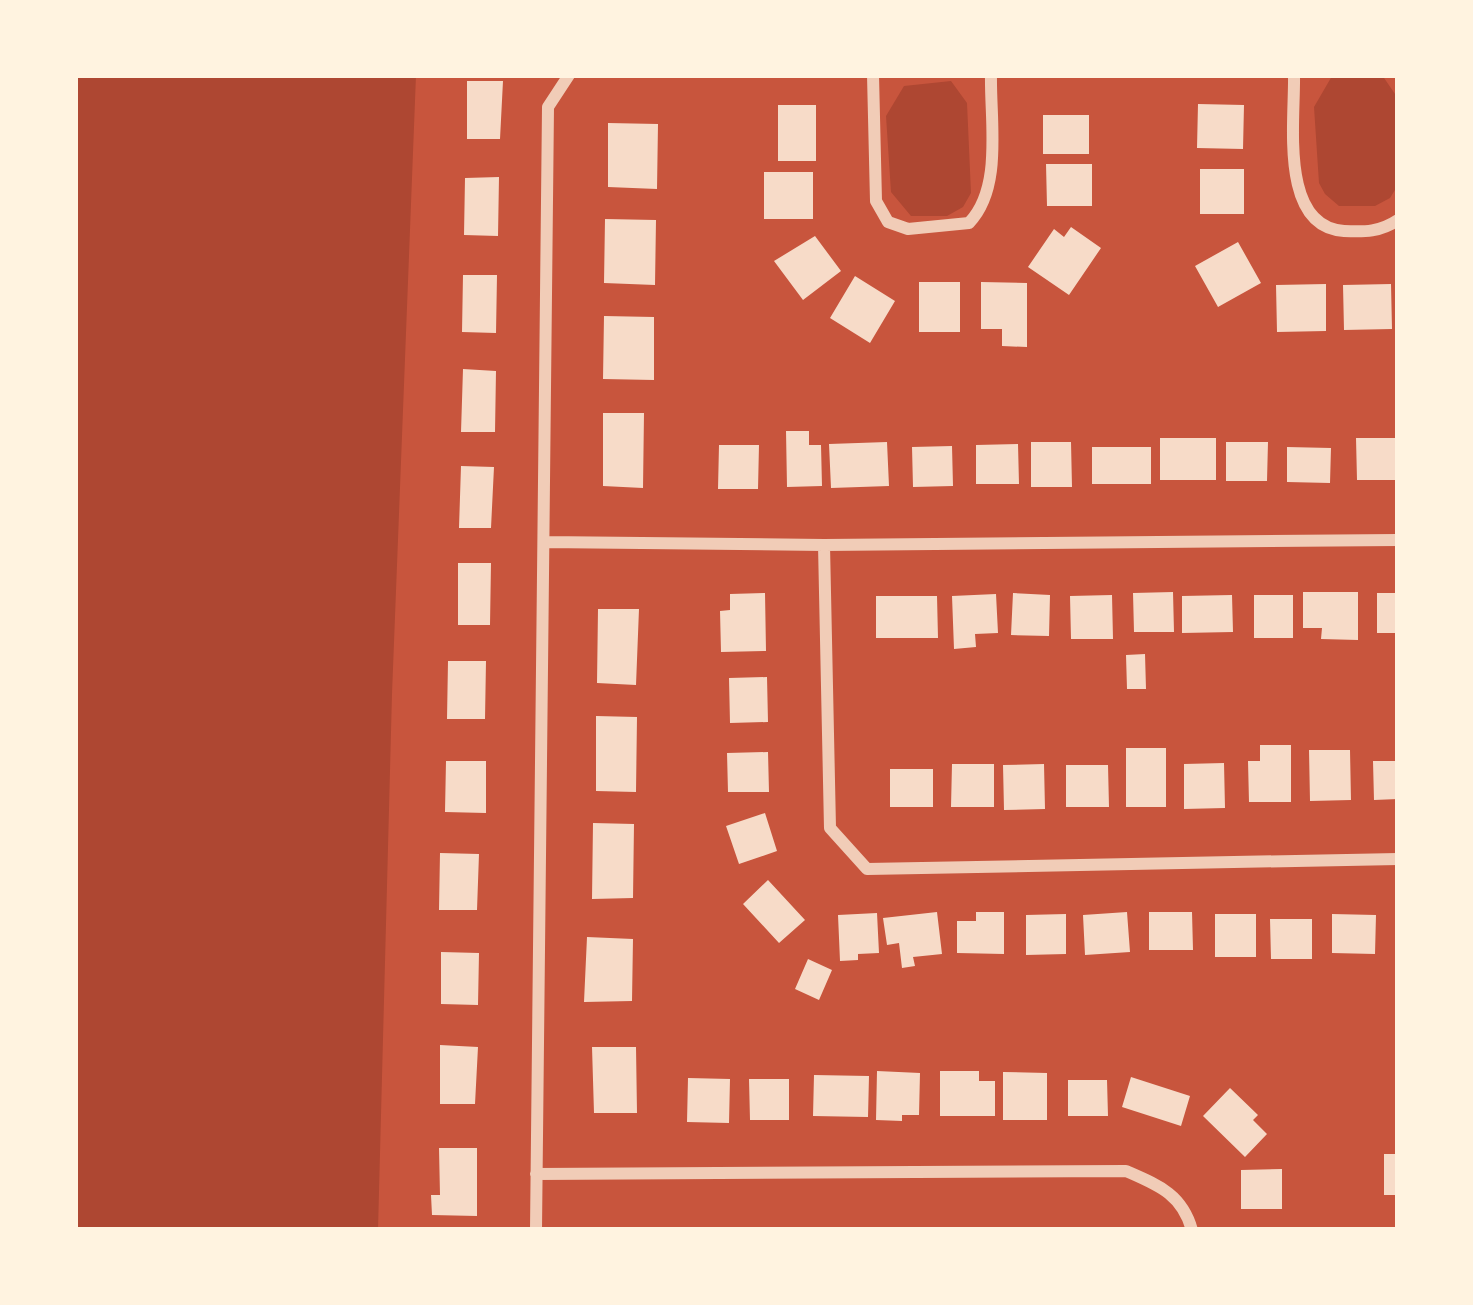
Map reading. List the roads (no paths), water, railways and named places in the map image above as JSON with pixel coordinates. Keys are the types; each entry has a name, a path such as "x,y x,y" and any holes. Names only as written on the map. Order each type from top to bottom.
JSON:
{"street":[{"path":"536,1230 548,106 569,75"},
{"path":"873,75 875,201 888,222 908,229 969,223 982,209 989,190 991,75"},
{"path":"1294,75 1297,196 1310,216 1330,230 1357,232 1382,231 1398,220"},
{"path":"544,542 824,545 1398,540"},
{"path":"824,545 830,828 867,868 1398,859"},
{"path":"536,1174 1126,1171 1170,1190 1188,1215 1192,1230"}]}
